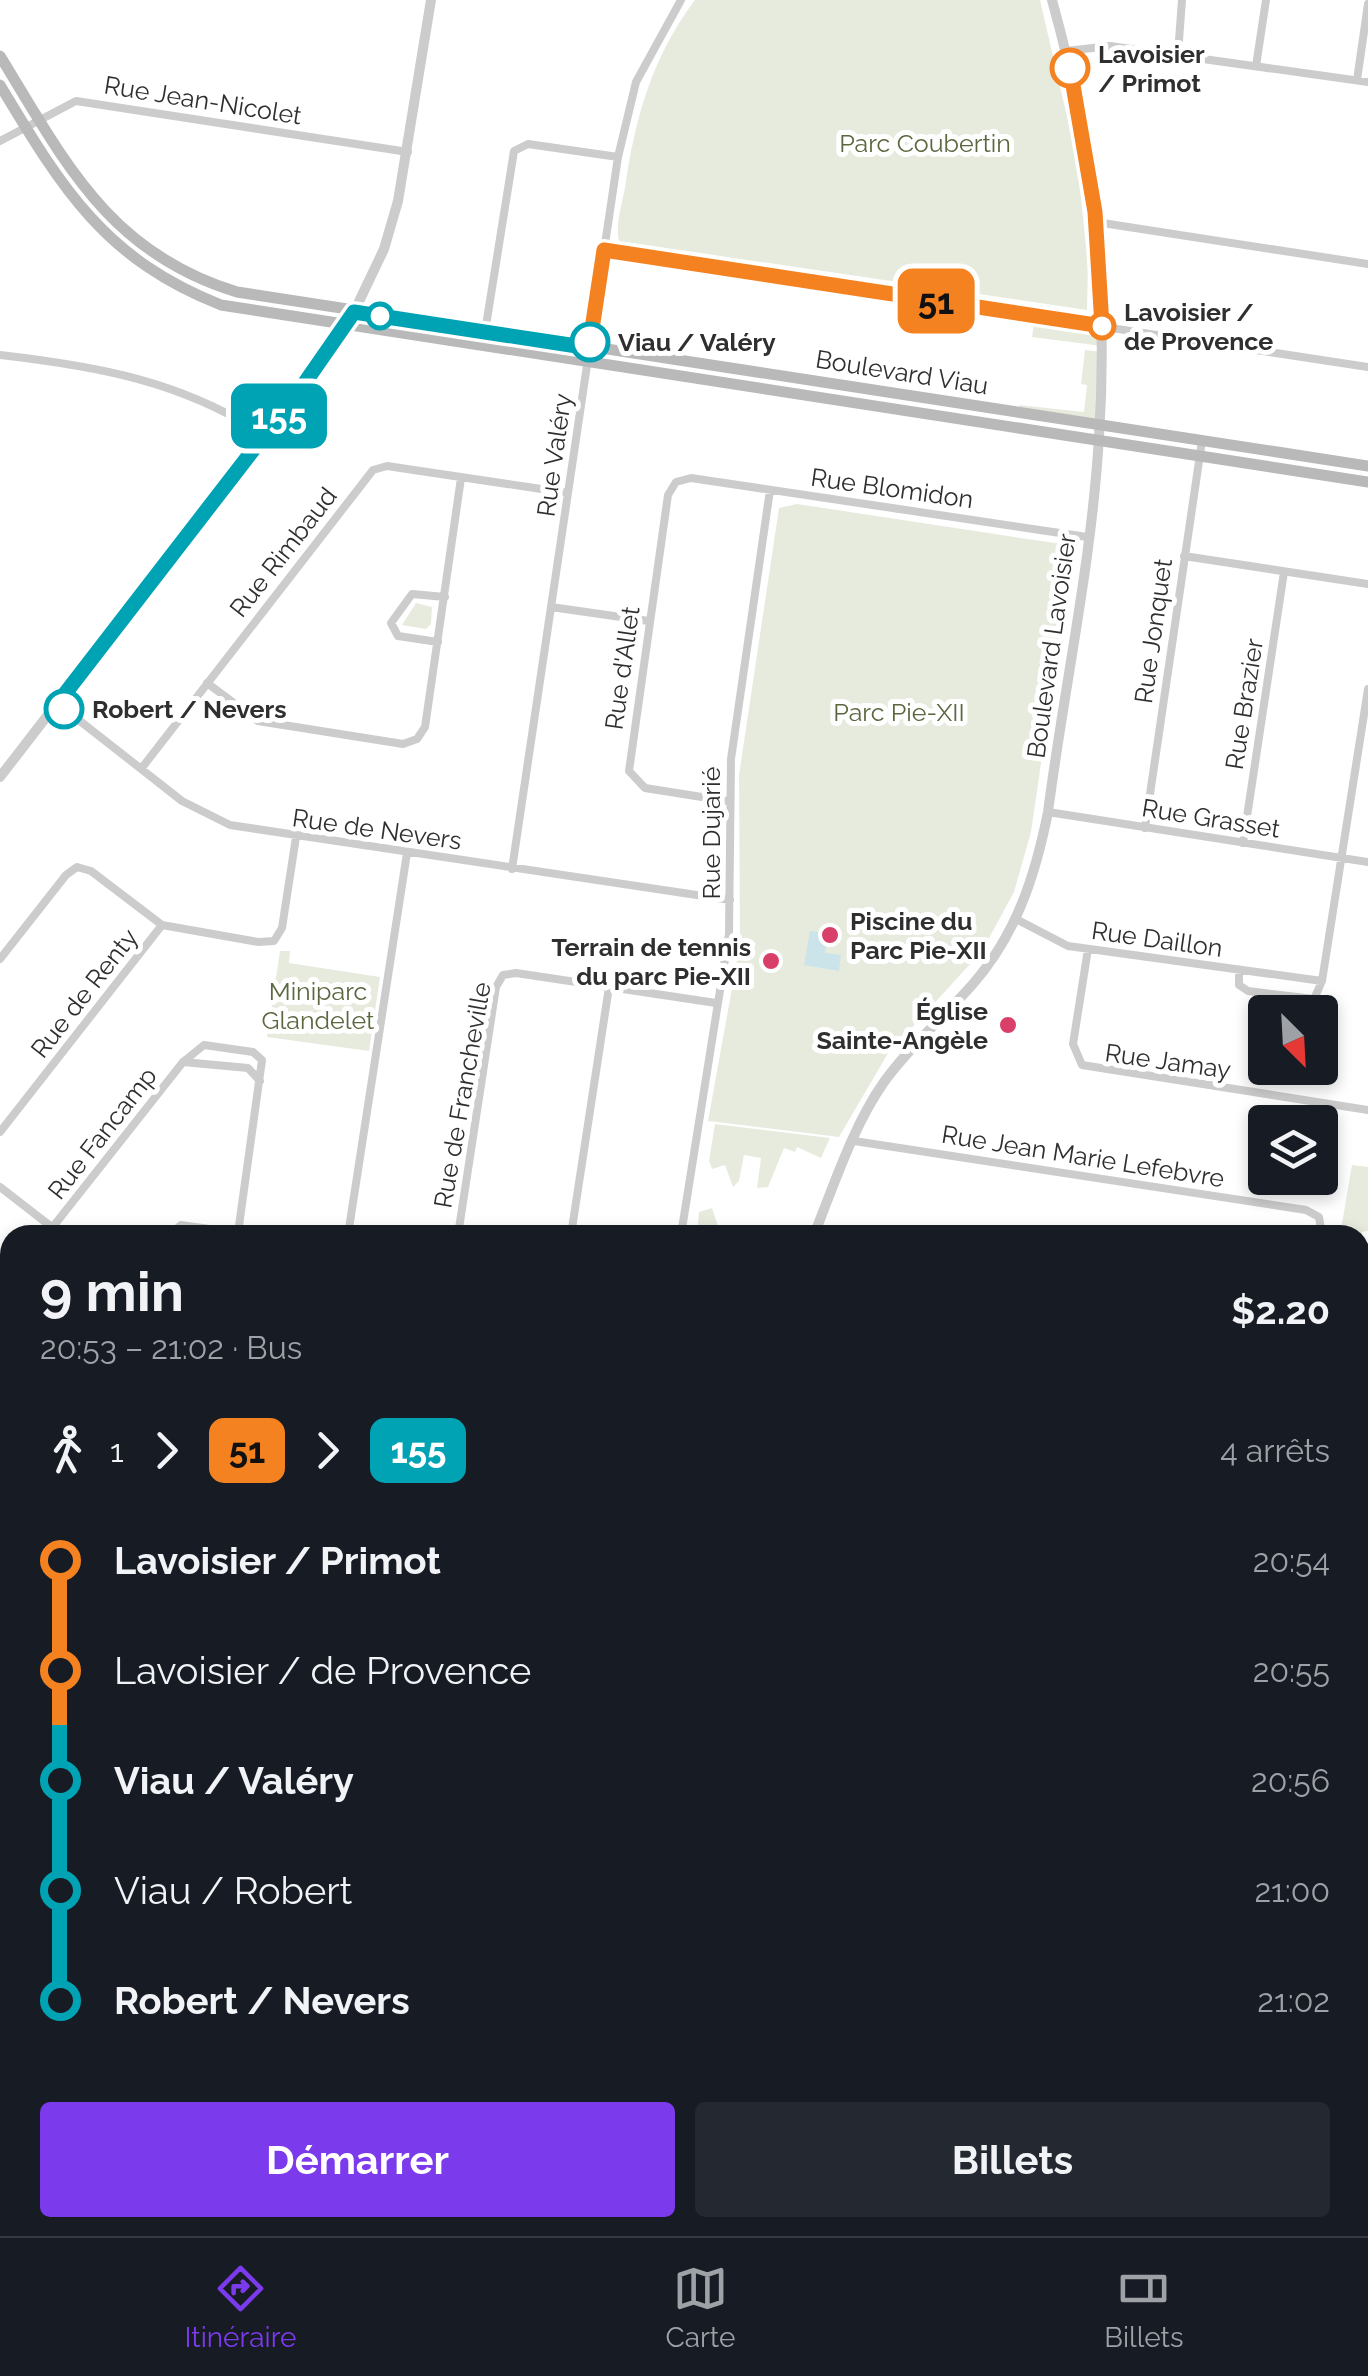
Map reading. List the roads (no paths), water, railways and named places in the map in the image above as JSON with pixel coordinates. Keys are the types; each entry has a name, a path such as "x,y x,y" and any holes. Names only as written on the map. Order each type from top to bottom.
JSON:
{"main road":[{"name":"Boulevard Viau","path":"0,56 99,208 168,264 237,292 1368,466"},
{"name":"Boulevard Viau","path":"0,86 81,211 141,265 221,305 1368,482"}],"street":[{"path":"0,777 354,312 385,244 408,152 431,0"},
{"name":"Rue Valéry","path":"512,869 618,157 636,82 681,0"},
{"name":"Boulevard Lavoisier","path":"818,1225 854,1141 889,1075 983,972 1016,919 1036,868 1048,812 1099,440 1102,326 1096,222 1066,51 1052,0"},
{"path":"1178,54 1182,0"},
{"path":"1256,66 1266,0"},
{"path":"1357,80 1368,4"},
{"path":"1066,51 1110,46 1368,82"},
{"name":"Rue Jean-Nicolet","path":"0,141 66,104 82,101 408,152"},
{"path":"485,332 514,151 528,144 618,157"},
{"path":"1096,222 1368,264"},
{"path":"604,250 1368,366"},
{"path":"0,354 116,370 163,384 225,410 264,435"},
{"name":"Rue Jonquet","path":"1145,828 1202,441"},
{"name":"Rue Rimbaud","path":"141,769 373,470 388,466 568,493"},
{"path":"207,683 258,721 403,744 417,740 425,727 461,478"},
{"name":"Rue Blomidon","path":"691,478 1086,537"},
{"name":"Rue d'Allet","path":"691,478 676,482 668,495 628,763 632,778 645,788 728,801"},
{"name":"Rue Dujarié","path":"683,1225 727,952 728,801 770,490"},
{"path":"1184,556 1368,584"},
{"name":"Rue Brazier","path":"1243,843 1284,572"},
{"path":"438,642 398,636 391,623 412,594 445,597"},
{"path":"551,607 648,621"},
{"path":"1322,981 1368,689"},
{"name":"Rue de Nevers","path":"57,704 215,820 296,837 730,900"},
{"name":"Rue Grasset","path":"1048,812 1368,862"},
{"path":"0,960 70,870 91,870 162,925 258,942 274,941 282,928 296,837"},
{"path":"350,1225 407,854"},
{"name":"Rue Daillon","path":"1016,919 1068,946 1322,981 1314,999 1248,991 1238,985 1239,970"},
{"name":"Rue de Renty","path":"0,1132 162,925"},
{"name":"Rue Jamay","path":"1088,950 1073,1044 1082,1066 1368,1110"},
{"name":"Rue de Francheville","path":"460,1225 496,987 502,975 516,973 609,987"},
{"path":"573,1225 609,987 716,1004"},
{"name":"Rue Fancamp","path":"54,1225 200,1045 253,1052 262,1060 260,1081"},
{"name":"Rue Fancamp","path":"183,1062 248,1068 260,1081"},
{"path":"239,1225 260,1081"},
{"name":"Rue Jean Marie Lefebvre","path":"854,1141 1306,1210 1319,1216 1320,1225"},
{"path":"0,1187 48,1225"}],"water":[{"path":"810,931 828,933 825,953 841,955 839,971 804,965"}],"place":[{"name":"Lavoisier / Primot","path":"1070,68"},
{"name":"Lavoisier / de Provence","path":"1102,326"},
{"name":"Viau / Valéry","path":"590,342"},
{"name":"Robert / Nevers","path":"64,709"},
{"name":"Piscine du Parc Pie-XII","path":"830,935"},
{"name":"Terrain de tennis du parc Pie-XII","path":"771,961"},
{"name":"Église Sainte-Angèle","path":"1008,1025"}],"park label":[{"name":"Parc Coubertin","path":"925,143"},
{"name":"Parc Pie-XII","path":"899,712"},
{"name":"Miniparc Glandelet","path":"318,1006"}]}
